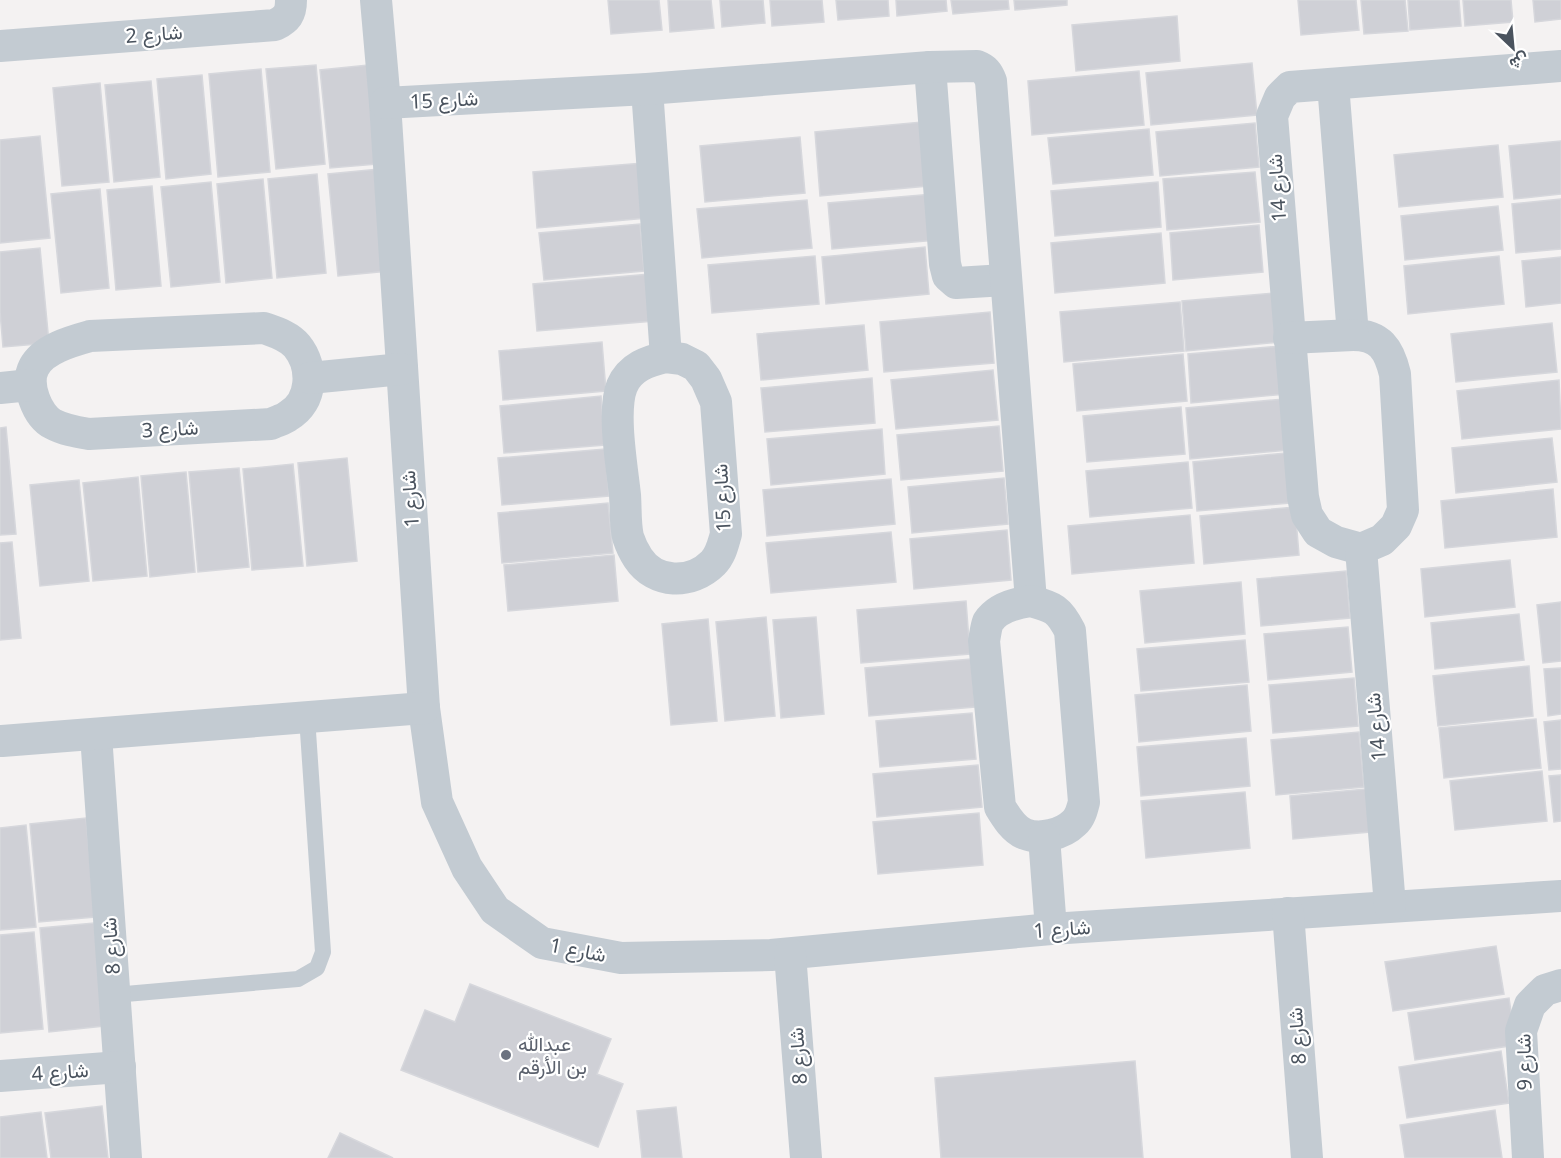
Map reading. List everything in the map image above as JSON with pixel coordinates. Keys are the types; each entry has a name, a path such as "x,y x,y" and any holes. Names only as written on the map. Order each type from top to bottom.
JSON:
{"street":[{"name":"شارع 2","path":"0,46 275,25 290,14 291,0"},
{"name":"شارع 1","path":"376,0 385,103 424,708 437,802 467,868 495,910 542,943 621,958 790,954 1051,929 1561,896"},
{"name":"شارع 15","path":"385,103 647,89 930,67 977,66 983,68 991,81 1030,601"},
{"name":"شارع 14","path":"1390,906 1362,549 1336,542 1318,532 1307,515 1303,497 1272,116 1280,97 1290,87 1561,66"},
{"path":"930,67 945,264 948,276 956,283 1005,280"},
{"path":"1333,84 1353,335"},
{"path":"647,89 666,357"},
{"name":"شارع 3","path":"264,328 282,334 296,345 305,359 310,378 307,393 300,407 289,416 271,424 89,434 51,424 36,405 15,386 48,353 65,343 90,336 264,328"},
{"path":"1289,338 1366,335 1380,342 1391,358 1395,374 1403,510 1396,526 1382,540 1362,549"},
{"name":"شارع 15","path":"666,357 682,358 696,366 706,379 716,402 726,534 721,551 714,562 701,573 682,578 663,578 649,570 637,557 628,538 617,413 622,386 633,371 648,361 666,357"},
{"path":"310,378 402,369"},
{"path":"1030,601 1051,606 1062,615 1070,631 1084,802 1081,814 1074,823 1064,830 1044,837 1024,834 1009,821 1000,807 984,641 988,622 999,612 1014,603 1030,601"},
{"path":"1,738 96,735 424,708"},
{"name":"شارع 8","path":"96,735 126,1158"},
{"path":"1044,837 1051,929"},
{"name":"شارع 8","path":"1288,913 1307,1158"},
{"name":"شارع 8","path":"790,954 806,1158"},
{"name":"شارع 9","path":"1528,1158 1521,1031 1530,1005 1545,990 1561,985"},
{"name":"شارع 4","path":"0,1076 120,1067"}],"lane":[{"path":"114,995 298,979 317,968 323,951 307,717"}],"building":[{"path":"608,0 659,0 662,30 611,34"},
{"path":"668,0 711,0 714,28 670,32"},
{"path":"720,0 763,0 765,23 722,27"},
{"path":"770,0 822,0 824,22 772,26"},
{"path":"836,0 888,0 889,16 838,20"},
{"path":"896,0 946,0 947,11 897,16"},
{"path":"951,0 1008,0 1009,9 953,14"},
{"path":"1014,0 1067,0 1067,5 1015,10"},
{"path":"1298,0 1356,0 1359,30 1301,35"},
{"path":"1361,0 1405,0 1408,31 1364,34"},
{"path":"1408,0 1459,0 1461,26 1410,30"},
{"path":"1463,0 1511,0 1513,22 1465,26"},
{"path":"1533,0 1561,0 1561,19 1535,22"},
{"path":"1177,16 1180,61 1076,71 1072,25"},
{"path":"1252,63 1257,115 1151,125 1146,73"},
{"path":"316,65 325,164 276,169 266,69"},
{"path":"368,65 377,164 330,168 320,70"},
{"path":"261,69 270,172 218,177 209,74"},
{"path":"1139,71 1144,125 1032,135 1028,81"},
{"path":"202,75 211,174 166,179 157,79"},
{"path":"151,81 160,177 114,182 105,85"},
{"path":"100,83 109,182 62,186 53,88"},
{"path":"922,122 928,186 820,196 815,132"},
{"path":"1255,123 1259,167 1160,176 1156,132"},
{"path":"1149,129 1153,175 1053,184 1048,138"},
{"path":"40,136 50,238 0,243 0,140"},
{"path":"800,137 805,193 705,202 700,146"},
{"path":"1561,141 1561,194 1514,199 1509,146"},
{"path":"1498,145 1503,197 1399,207 1394,155"},
{"path":"643,163 647,218 537,228 533,172"},
{"path":"379,169 389,271 338,276 328,174"},
{"path":"1255,172 1260,222 1167,230 1163,179"},
{"path":"317,174 326,273 277,278 268,179"},
{"path":"263,179 272,278 226,283 217,184"},
{"path":"211,182 220,282 171,287 161,187"},
{"path":"1158,182 1161,227 1055,236 1051,191"},
{"path":"152,186 161,286 116,290 107,190"},
{"path":"100,189 109,288 61,293 51,194"},
{"path":"933,194 937,240 832,249 828,203"},
{"path":"1561,199 1561,249 1516,253 1512,204"},
{"path":"807,200 812,248 702,258 697,209"},
{"path":"1498,206 1503,250 1405,260 1401,216"},
{"path":"640,224 644,271 544,280 539,233"},
{"path":"1259,225 1263,272 1173,280 1170,233"},
{"path":"1161,233 1165,283 1055,293 1051,243"},
{"path":"925,247 929,294 826,304 822,257"},
{"path":"40,248 49,343 3,347 0,312 0,252"},
{"path":"815,256 819,304 712,313 708,265"},
{"path":"1499,256 1504,304 1408,314 1404,266"},
{"path":"1561,257 1561,303 1526,307 1522,261"},
{"path":"650,274 654,321 537,331 533,284"},
{"path":"1276,293 1281,342 1186,351 1182,301"},
{"path":"1180,302 1184,351 1064,362 1060,312"},
{"path":"990,312 994,363 884,372 880,322"},
{"path":"1552,323 1557,372 1456,382 1451,334"},
{"path":"864,325 868,370 761,380 757,334"},
{"path":"602,342 606,391 503,400 499,351"},
{"path":"1282,346 1286,394 1191,403 1188,354"},
{"path":"1183,354 1187,401 1077,411 1073,364"},
{"path":"993,370 998,420 896,429 891,380"},
{"path":"872,378 875,423 765,432 761,388"},
{"path":"1559,380 1561,429 1462,439 1457,391"},
{"path":"601,396 605,445 504,453 500,406"},
{"path":"1284,399 1288,450 1190,459 1186,408"},
{"path":"1181,407 1185,454 1087,462 1083,416"},
{"path":"999,426 1003,471 901,480 897,435"},
{"path":"6,427 16,534 0,535 0,428"},
{"path":"882,429 885,474 771,485 767,439"},
{"path":"1552,438 1557,482 1456,493 1452,448"},
{"path":"605,449 609,496 502,505 498,458"},
{"path":"1286,453 1290,503 1197,511 1193,462"},
{"path":"347,458 357,561 307,566 298,463"},
{"path":"1188,462 1192,508 1090,517 1086,471"},
{"path":"293,464 303,566 252,570 243,469"},
{"path":"239,468 249,567 198,572 189,472"},
{"path":"186,472 195,572 150,577 141,476"},
{"path":"138,477 147,576 93,581 83,483"},
{"path":"1004,478 1008,524 912,533 908,487"},
{"path":"891,479 895,524 767,536 763,490"},
{"path":"79,480 89,581 40,586 30,485"},
{"path":"1553,489 1557,537 1445,548 1441,501"},
{"path":"608,503 613,553 502,563 498,513"},
{"path":"1295,507 1299,555 1204,564 1200,516"},
{"path":"1190,515 1194,563 1072,574 1068,526"},
{"path":"1007,530 1011,580 914,589 910,539"},
{"path":"891,532 896,582 771,593 766,543"},
{"path":"12,542 21,638 0,640 0,543"},
{"path":"614,555 618,601 508,611 504,565"},
{"path":"1510,560 1515,607 1425,617 1421,569"},
{"path":"1346,571 1350,618 1261,626 1257,579"},
{"path":"1241,582 1245,634 1145,643 1140,591"},
{"path":"966,601 970,654 861,663 857,610"},
{"path":"1561,602 1561,661 1543,663 1537,605"},
{"path":"1519,614 1524,660 1435,669 1431,623"},
{"path":"766,617 775,716 725,721 716,622"},
{"path":"816,617 824,714 781,718 773,620"},
{"path":"708,619 717,721 671,725 662,624"},
{"path":"1348,627 1352,672 1268,680 1264,634"},
{"path":"1245,640 1249,682 1141,691 1137,649"},
{"path":"971,659 975,707 869,716 865,668"},
{"path":"1529,666 1533,716 1438,726 1433,676"},
{"path":"1561,668 1561,714 1548,716 1544,669"},
{"path":"1354,678 1358,726 1273,733 1269,685"},
{"path":"1247,685 1251,731 1139,742 1135,695"},
{"path":"972,713 976,759 880,767 876,721"},
{"path":"1536,719 1541,768 1444,778 1439,728"},
{"path":"1561,720 1561,769 1549,770 1544,722"},
{"path":"1359,732 1364,787 1276,795 1271,740"},
{"path":"1246,738 1250,786 1141,796 1137,747"},
{"path":"978,765 982,807 877,817 873,774"},
{"path":"1542,771 1547,821 1455,830 1450,781"},
{"path":"1561,775 1561,821 1554,822 1549,776"},
{"path":"1366,789 1370,832 1293,839 1290,796"},
{"path":"1245,792 1250,848 1146,858 1141,801"},
{"path":"979,813 983,865 878,874 873,822"},
{"path":"86,818 95,917 39,922 30,824"},
{"path":"26,825 36,927 0,930 0,828"},
{"path":"94,923 104,1026 49,1032 40,928"},
{"path":"34,932 43,1029 0,1033 0,935"},
{"path":"1496,946 1504,994 1393,1011 1385,962"},
{"name":"عبدالله بن الأرقم","path":"470,984 611,1039 597,1074 623,1084 598,1147 401,1070 425,1010 455,1022"},
{"path":"1509,998 1516,1045 1415,1060 1408,1013"},
{"path":"1501,1051 1509,1103 1407,1118 1399,1067"},
{"path":"1135,1061 1143,1158 941,1158 935,1078"},
{"path":"102,1106 108,1158 51,1158 45,1113"},
{"path":"676,1107 682,1158 642,1158 637,1111"},
{"path":"1495,1110 1502,1158 1405,1158 1400,1125"},
{"path":"41,1112 47,1158 0,1158 0,1117"},
{"path":"340,1133 393,1158 328,1158"}],"place":[{"name":"عبدالله بن الأرقم","path":"506,1055"}]}
